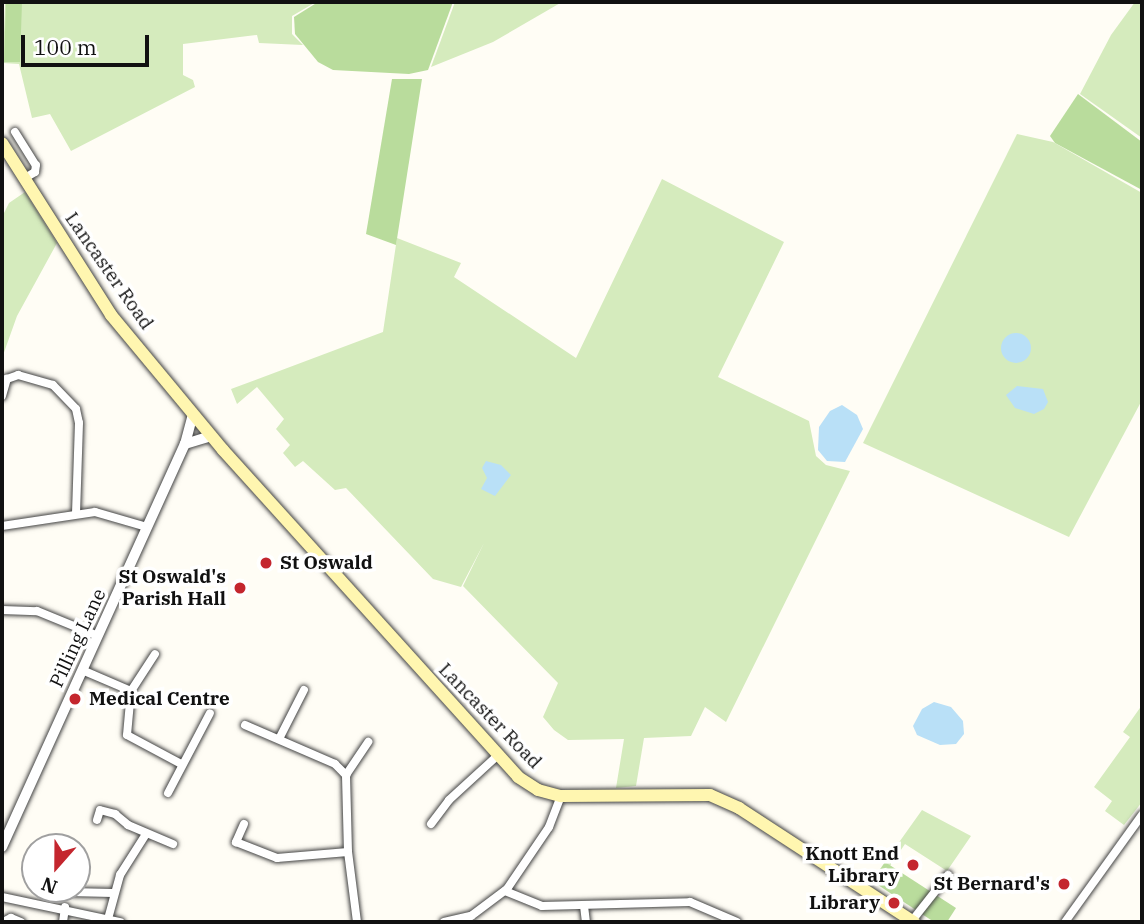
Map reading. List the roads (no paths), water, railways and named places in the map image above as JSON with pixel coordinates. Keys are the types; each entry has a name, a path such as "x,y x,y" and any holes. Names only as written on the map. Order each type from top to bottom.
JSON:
{"main road":[{"name":"Lancaster Road","path":"2,143 100,300 211,436 497,756 538,790 561,796 710,795 739,808 913,922"}],"street":[{"path":"15,132 36,165 35,172 25,178"},
{"path":"2,396 2,386 7,379 18,376 46,382 76,409 76,513"},
{"name":"Pilling Lane","path":"2,847 195,417"},
{"path":"185,444 211,436"},
{"path":"2,526 94,512 147,527"},
{"path":"2,610 37,611 98,636"},
{"path":"155,654 131,691 127,735 181,764"},
{"path":"82,670 131,691"},
{"path":"279,740 304,690"},
{"path":"168,793 210,713"},
{"path":"245,725 335,764 346,775"},
{"path":"357,922 348,852 346,775 368,743"},
{"path":"431,824 449,800 497,756"},
{"path":"444,922 471,916 505,891 549,827 561,796"},
{"path":"97,820 99,806 146,834 173,844"},
{"path":"1065,922 1142,815"},
{"path":"244,824 234,845 277,858 348,852"},
{"path":"1133,827 1142,832"},
{"path":"108,919 113,893 146,834"},
{"path":"913,922 948,875"},
{"path":"505,891 542,906 674,900 737,922"},
{"path":"91,892 113,893"},
{"path":"2,897 65,907 120,922"},
{"path":"584,906 586,922"},
{"path":"63,922 65,907"},
{"path":"3,922 11,918 21,922"}],"water":[{"path":"1016,333 1026,338 1031,348 1026,358 1016,363 1006,358 1001,348 1006,338"},
{"path":"1017,386 1043,389 1048,402 1044,409 1034,414 1015,408 1006,395"},
{"path":"842,405 857,415 863,429 845,462 827,461 818,450 819,427 830,411"},
{"path":"486,461 501,465 511,475 495,496 481,489 487,478 482,468"},
{"path":"934,702 951,707 963,721 964,734 956,744 940,745 917,735 913,726 922,709"}],"place":[{"name":"St Oswald","path":"266,563"},
{"name":"St Oswald's Parish Hall","path":"240,588"},
{"name":"Medical Centre","path":"75,699"},
{"name":"Knott End Library","path":"913,865"},
{"name":"St Bernard's","path":"1064,884"},
{"name":"Library","path":"894,903"}]}
